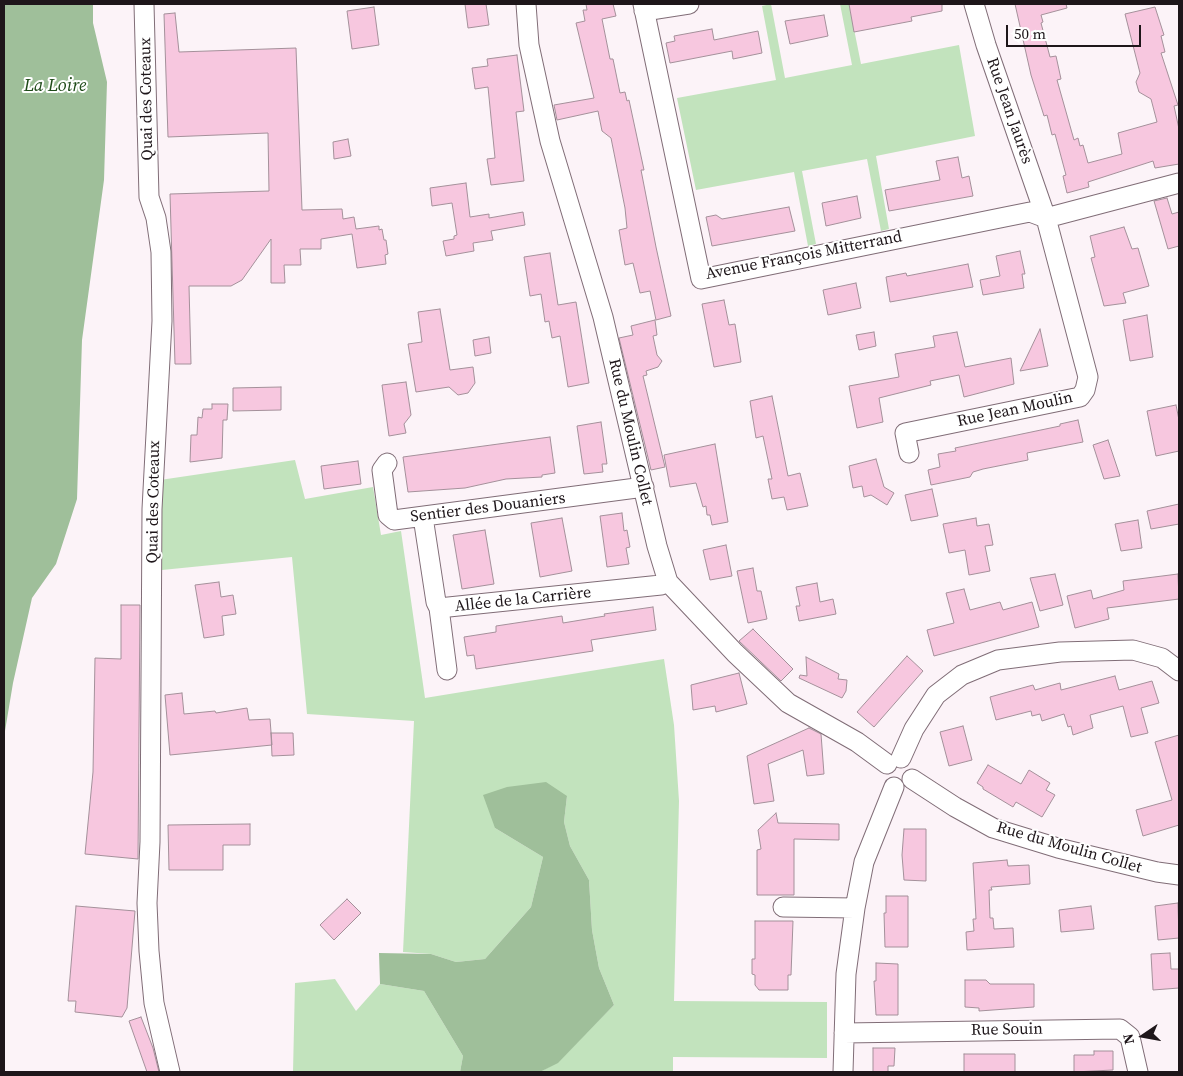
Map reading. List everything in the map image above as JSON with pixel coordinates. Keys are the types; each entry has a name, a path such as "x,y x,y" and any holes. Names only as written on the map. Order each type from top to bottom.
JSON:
{"street":[{"name":"Quai des Coteaux","path":"144,4 149,197 156,218 161,252 162,321 152,509 151,832 147,903 154,1003 170,1072"},
{"name":"Rue du Moulin Collet","path":"526,4 529,45 550,141 603,317 668,582 734,653 788,703 894,761"},
{"path":"643,8 689,4"},
{"name":"Rue Jean Jaurès","path":"974,4 986,45 1046,218"},
{"name":"Avenue François Mitterrand","path":"643,8 700,280 1030,212 1046,218 1179,183"},
{"name":"Rue Jean Moulin","path":"909,453 905,433 1080,397 1085,390 1088,377 1046,218"},
{"name":"Sentier des Douaniers","path":"387,463 382,470 388,515 394,520 644,487"},
{"name":"Allée de la Carrière","path":"423,517 436,602 439,608 652,586 668,582"},
{"path":"439,608 447,670"},
{"path":"894,787 885,777 894,761 936,695 962,674 998,660 1060,652 1133,650 1162,658 1179,671"},
{"path":"894,761 912,766 912,779 906,786 894,787"},
{"name":"Rue du Moulin Collet","path":"912,779 993,828 1058,848 1157,872 1179,875"},
{"path":"843,1072 846,974 855,908 864,862 894,787"},
{"path":"783,907 855,908"},
{"name":"Rue Souin","path":"844,1032 1120,1029 1130,1038 1138,1072"}],"shaded area":[{"path":"771,4 785,78 852,65 840,4 849,4 861,64 959,45 975,136 876,156 889,229 881,231 867,159 802,171 816,244 808,246 794,172 696,190 677,98 776,80 762,6"},
{"path":"295,460 305,499 373,487 381,535 401,531 425,698 664,659 674,725 679,801 674,1001 827,1002 827,1058 673,1057 673,1072 540,1072 558,1062 614,1005 599,968 592,930 589,880 570,846 564,822 567,796 495,828 543,857 531,907 485,959 456,962 431,954 403,952 414,721 307,714 292,557 162,570 160,480"},
{"path":"335,979 356,1011 380,984 424,991 463,1056 460,1072 293,1072 295,983"}],"water":[{"name":"La Loire","path":"4,4 93,4 93,23 107,82 104,180 82,340 77,499 56,564 32,598 13,683 4,737"},
{"path":"546,782 567,796 564,822 570,846 589,880 592,930 599,968 614,1005 558,1063 540,1072 460,1072 463,1056 424,991 380,984 379,953 431,954 456,962 485,959 531,907 543,857 495,828 483,795 507,787"}],"building":[{"path":"465,4 486,4 489,25 468,28"},
{"path":"586,4 613,4 616,16 602,19 610,59 613,59 620,93 625,92 627,101 629,100 644,170 641,170 671,316 656,320 650,291 640,293 633,263 625,265 619,230 627,228 625,208 611,138 602,131 598,111 557,120 554,105 594,98 576,23 585,21 583,10 587,10"},
{"path":"849,4 942,4 942,11 911,17 912,21 854,32"},
{"path":"1015,4 1066,4 1067,8 1041,15 1043,22 1041,23 1050,57 1056,56 1061,79 1057,80 1074,140 1078,138 1080,146 1083,145 1088,163 1122,154 1118,133 1157,122 1151,99 1139,92 1136,82 1140,73 1125,14 1155,7 1164,35 1161,36 1165,52 1161,53 1178,105 1174,106 1179,129 1179,164 1155,168 1153,161 1088,182 1089,187 1067,193 1063,176 1066,175 1055,134 1052,135 1047,115 1044,116 1031,75"},
{"path":"374,7 379,45 352,49 347,11"},
{"path":"175,13 179,52 296,48 302,210 342,209 343,219 354,217 356,229 379,226 379,230 382,229 384,240 386,240 388,254 385,255 386,264 357,268 352,234 321,239 321,249 300,249 301,265 284,265 285,283 271,283 271,239 242,280 231,286 189,286 191,364 175,364 170,194 269,191 268,133 168,137 164,14"},
{"path":"824,15 828,36 790,44 785,21"},
{"path":"712,29 714,40 758,31 762,53 733,59 732,51 670,63 666,43 675,41 674,36"},
{"path":"517,55 524,111 516,112 524,181 491,185 487,159 495,158 488,87 475,89 472,68 488,66 487,59"},
{"path":"348,139 351,156 334,159 333,142"},
{"path":"958,157 962,178 969,176 973,196 889,211 885,190 940,180 936,161"},
{"path":"466,183 470,217 489,214 489,218 523,212 525,225 491,231 493,240 473,243 474,251 446,256 443,241 454,239 454,236 457,235 452,203 432,206 430,188"},
{"path":"857,196 861,218 826,226 822,203"},
{"path":"1167,198 1172,214 1179,212 1179,246 1168,249 1154,201"},
{"path":"789,207 795,231 712,246 706,217 716,215 722,219"},
{"path":"1124,227 1132,249 1138,248 1149,286 1123,293 1126,303 1104,306 1091,258 1095,257 1090,236"},
{"path":"1020,251 1025,274 1022,274 1024,288 983,295 980,280 1000,276 996,256"},
{"path":"550,253 558,305 576,302 589,383 568,387 560,336 552,338 549,321 545,322 541,294 530,296 524,257"},
{"path":"968,264 973,287 890,302 886,277 906,273 907,276"},
{"path":"856,283 861,308 828,315 823,290"},
{"path":"724,300 729,325 735,324 741,362 714,367 702,304"},
{"path":"440,309 450,370 473,367 475,383 468,393 458,395 449,387 416,392 408,344 422,342 418,312"},
{"path":"1147,315 1153,357 1130,361 1123,320"},
{"path":"655,320 657,335 653,336 657,355 662,361 658,367 646,371 647,375 643,376 665,467 651,470 619,338 633,335 631,326"},
{"path":"1040,329 1048,366 1020,371"},
{"path":"874,332 876,346 859,350 856,335"},
{"path":"957,332 965,367 1011,358 1014,384 964,397 959,375 930,381 931,385 879,398 883,422 857,428 849,386 899,377 895,354 935,347 933,336"},
{"path":"489,337 491,353 475,356 473,340"},
{"path":"406,382 411,415 404,424 406,433 389,436 382,385"},
{"path":"281,387 281,410 233,411 233,388"},
{"path":"772,396 788,476 800,473 808,506 787,510 784,497 772,499 768,479 772,479 763,436 756,438 750,401"},
{"path":"212,404 228,404 227,420 223,420 222,458 190,462 191,435 197,435 198,417 202,418 203,409 212,409"},
{"path":"1176,405 1179,420 1179,451 1156,456 1147,411"},
{"path":"1078,420 1083,442 1027,453 1028,460 983,469 973,472 970,477 931,485 928,470 940,467 938,454 956,451 955,448 1060,426 1060,424"},
{"path":"601,422 607,464 602,464 603,472 584,474 577,426"},
{"path":"550,437 555,473 542,475 542,477 506,479 465,488 408,492 403,457"},
{"path":"1108,440 1120,476 1104,479 1093,445"},
{"path":"715,444 728,522 712,525 710,515 707,515 706,506 703,507 696,483 670,487 664,455"},
{"path":"876,459 884,487 894,493 887,505 871,495 864,497 862,486 853,488 849,466"},
{"path":"358,461 361,484 324,489 321,466"},
{"path":"932,489 938,516 911,521 905,495"},
{"path":"1179,504 1179,524 1151,529 1147,511"},
{"path":"622,513 624,531 627,530 630,547 626,548 629,564 607,567 600,516"},
{"path":"562,518 572,571 540,577 531,523"},
{"path":"976,518 977,526 989,524 993,545 985,546 990,571 969,575 965,550 949,553 943,524"},
{"path":"1138,520 1142,548 1121,551 1115,524"},
{"path":"485,530 494,584 462,589 453,535"},
{"path":"726,545 732,576 710,580 703,550"},
{"path":"753,568 757,591 761,591 767,619 748,623 737,571"},
{"path":"1055,574 1063,605 1040,611 1030,578"},
{"path":"1178,574 1179,599 1107,608 1109,619 1075,628 1067,596 1091,590 1093,599 1124,590 1123,581"},
{"path":"219,582 221,597 233,595 236,614 222,616 224,635 204,638 195,585"},
{"path":"817,583 820,602 833,599 836,614 799,621 796,606 800,606 796,587"},
{"path":"964,589 970,610 1000,602 1003,610 1032,602 1039,627 934,656 927,630 954,623 946,593"},
{"path":"121,605 140,605 138,859 85,854 93,772 95,658 121,659"},
{"path":"653,607 656,630 591,640 593,651 476,669 474,655 467,656 464,637 496,632 496,626 562,616 563,623 605,616 604,614"},
{"path":"753,629 793,669 781,681 739,641"},
{"path":"907,656 923,671 874,727 857,712"},
{"path":"806,657 839,674 838,679 847,680 846,691 842,698 799,678 800,675 807,676"},
{"path":"739,673 747,704 716,712 715,706 693,710 691,685"},
{"path":"1115,676 1119,690 1152,681 1159,703 1141,708 1148,733 1131,737 1123,706 1090,715 1093,728 1073,735 1071,726 1068,727 1064,714 1042,721 1040,714 1032,716 1031,711 996,720 990,697 1033,685 1035,690 1060,683 1061,690"},
{"path":"182,693 184,714 215,711 216,713 247,708 249,720 270,719 272,745 170,755 165,695"},
{"path":"963,726 972,760 949,766 940,732"},
{"path":"809,728 821,734 824,774 807,776 803,750 768,764 774,801 754,804 747,756"},
{"path":"271,733 293,733 294,755 272,756"},
{"path":"1179,735 1179,825 1143,836 1136,810 1172,800 1155,742"},
{"path":"988,765 1021,784 1029,770 1050,783 1046,790 1055,795 1042,817 1016,802 1013,807 983,789 977,783"},
{"path":"776,813 778,823 839,824 839,840 794,839 794,895 757,895 757,850 761,849 758,830"},
{"path":"250,824 250,845 223,845 223,870 169,870 168,825"},
{"path":"904,829 926,829 926,881 904,880 902,855"},
{"path":"1007,860 1008,866 1029,865 1030,884 991,887 992,890 989,890 990,918 993,918 994,929 1013,928 1014,947 967,950 966,932 974,931 973,919 976,919 973,863"},
{"path":"886,896 908,896 908,947 885,947 884,913 886,913"},
{"path":"347,899 361,913 334,940 320,925"},
{"path":"1178,903 1179,938 1158,940 1155,906"},
{"path":"76,906 135,911 127,1008 122,1017 75,1012 76,1001 68,1001"},
{"path":"1091,906 1094,929 1061,932 1059,910"},
{"path":"755,921 793,921 791,975 788,975 788,990 759,990 755,985 755,975 752,974 752,959 755,959"},
{"path":"1170,953 1171,969 1179,969 1179,988 1153,990 1151,954"},
{"path":"876,963 898,964 898,1015 876,1015 874,981 876,981"},
{"path":"965,980 986,980 990,984 1034,984 1034,1007 979,1011 979,1008 965,1007"},
{"path":"141,1017 153,1048 159,1072 147,1072 129,1021"},
{"path":"873,1048 895,1048 894,1066 888,1066 888,1072 873,1072"},
{"path":"1094,1051 1113,1051 1113,1070 1074,1072 1074,1055 1094,1055"},
{"path":"964,1054 1015,1054 1015,1072 964,1072"}]}
